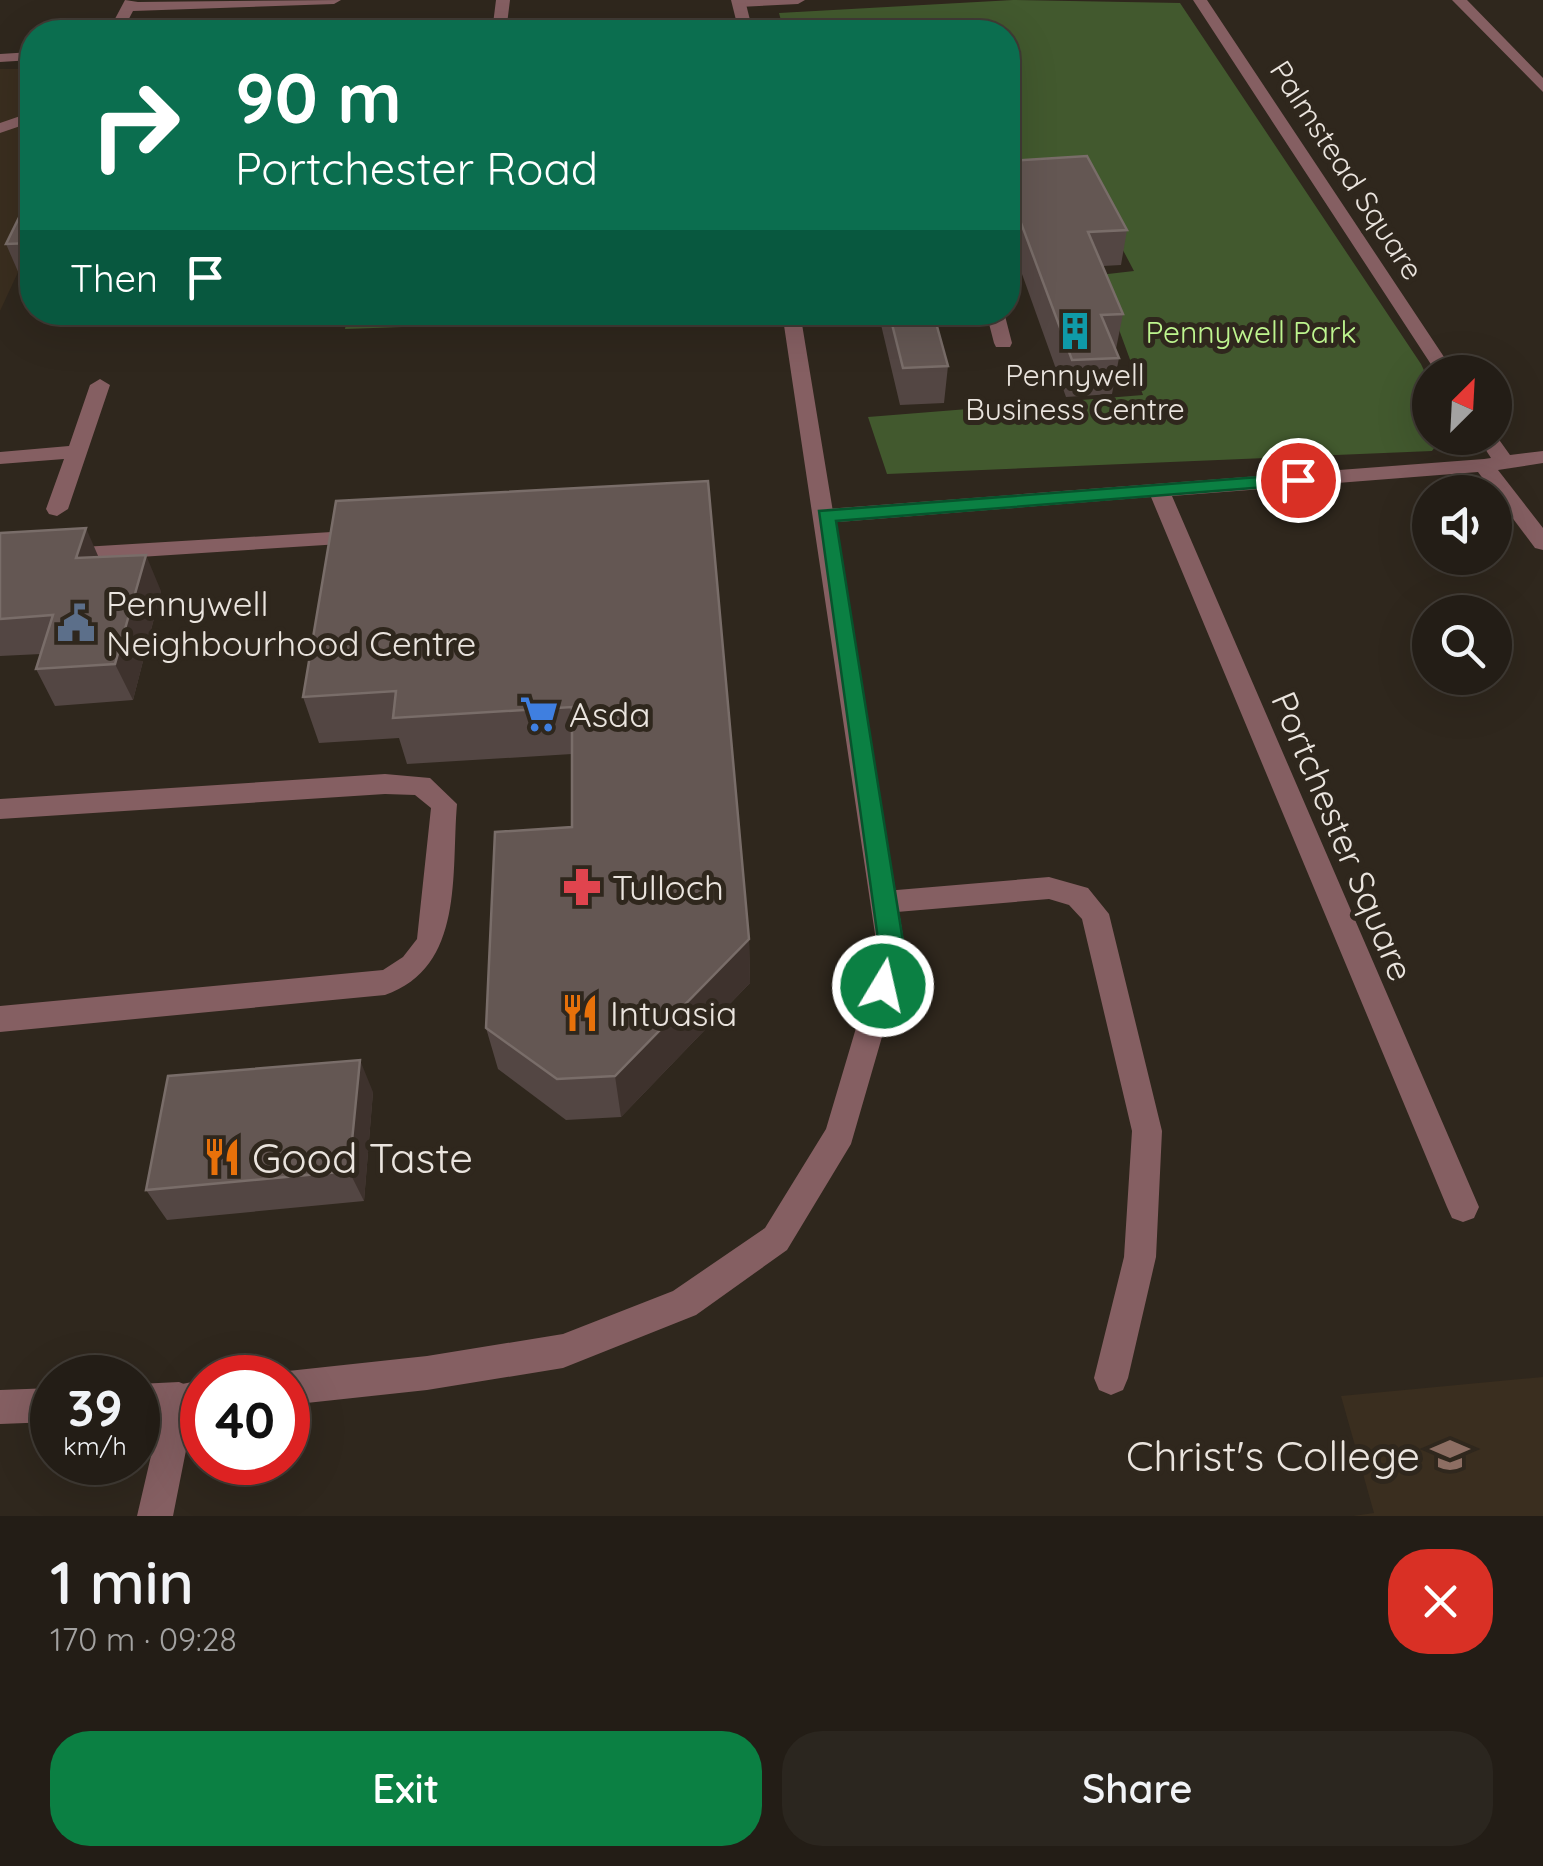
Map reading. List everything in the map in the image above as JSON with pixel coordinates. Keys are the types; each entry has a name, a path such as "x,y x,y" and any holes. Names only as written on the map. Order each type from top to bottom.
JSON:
{"street":[{"path":"130,4 334,0"},
{"path":"739,1 798,0"},
{"name":"Palmstead Square","path":"1200,0 1434,355"},
{"path":"1459,0 1543,88"},
{"path":"310,1386 427,1373 563,1351 684,1303 776,1239 840,1134 892,954 826,516 792,325"},
{"path":"999,325 1004,342"},
{"path":"58,509 100,385"},
{"path":"0,458 76,452"},
{"path":"1492,455 1543,542"},
{"path":"826,516 1543,457"},
{"name":"Portchester Square","path":"1159,491 1463,1208"},
{"path":"0,559 390,536"},
{"path":"0,809 385,784 421,786 444,804 431,938 423,960 406,973 385,983 0,1020"},
{"path":"885,902 1049,888 1078,896 1094,914 1147,1131 1140,1257 1112,1378"},
{"path":"0,1407 30,1406"},
{"path":"155,1516 180,1434"}],"shaded area":[{"path":"0,69 20,69 20,268 0,311"},
{"name":"Christ's College","path":"1543,1377 1543,1516 1353,1516 1374,1513 1341,1396"}],"green space":[{"name":"Pennywell Park","path":"1013,0 1180,3 1415,355 1412,452 887,474 868,417 1143,395 1099,275 1134,271 1088,184 1020,187 1020,20 781,20 779,13"},
{"path":"346,325 462,325 345,329"}],"building":[{"path":"1087,156 1127,230 1088,232 1123,314 1101,315 1119,358 1072,360 1020,220 1020,160"},
{"path":"20,215 20,243 6,244"},
{"path":"892,325 937,325 948,366 903,368"},
{"path":"708,481 749,939 615,1076 557,1079 486,1028 495,832 572,827 572,707 393,718 396,691 303,697 336,501"},
{"path":"86,528 76,558 146,555 115,664 36,669 53,615 0,619 0,533"},
{"path":"360,1060 349,1171 146,1190 168,1076"}],"place":[{"name":"Pennywell Business Centre","path":"1075,331"},
{"name":"Pennywell Neighbourhood Centre","path":"76,623"},
{"name":"Asda","path":"539,714"},
{"name":"Tulloch","path":"582,887"},
{"name":"Intuasia","path":"580,1013"},
{"name":"Good Taste","path":"222,1157"},
{"name":"Christ's College","path":"1450,1455"}],"route":[{"path":"883,986 892,954 826,516 1298,480"}]}
